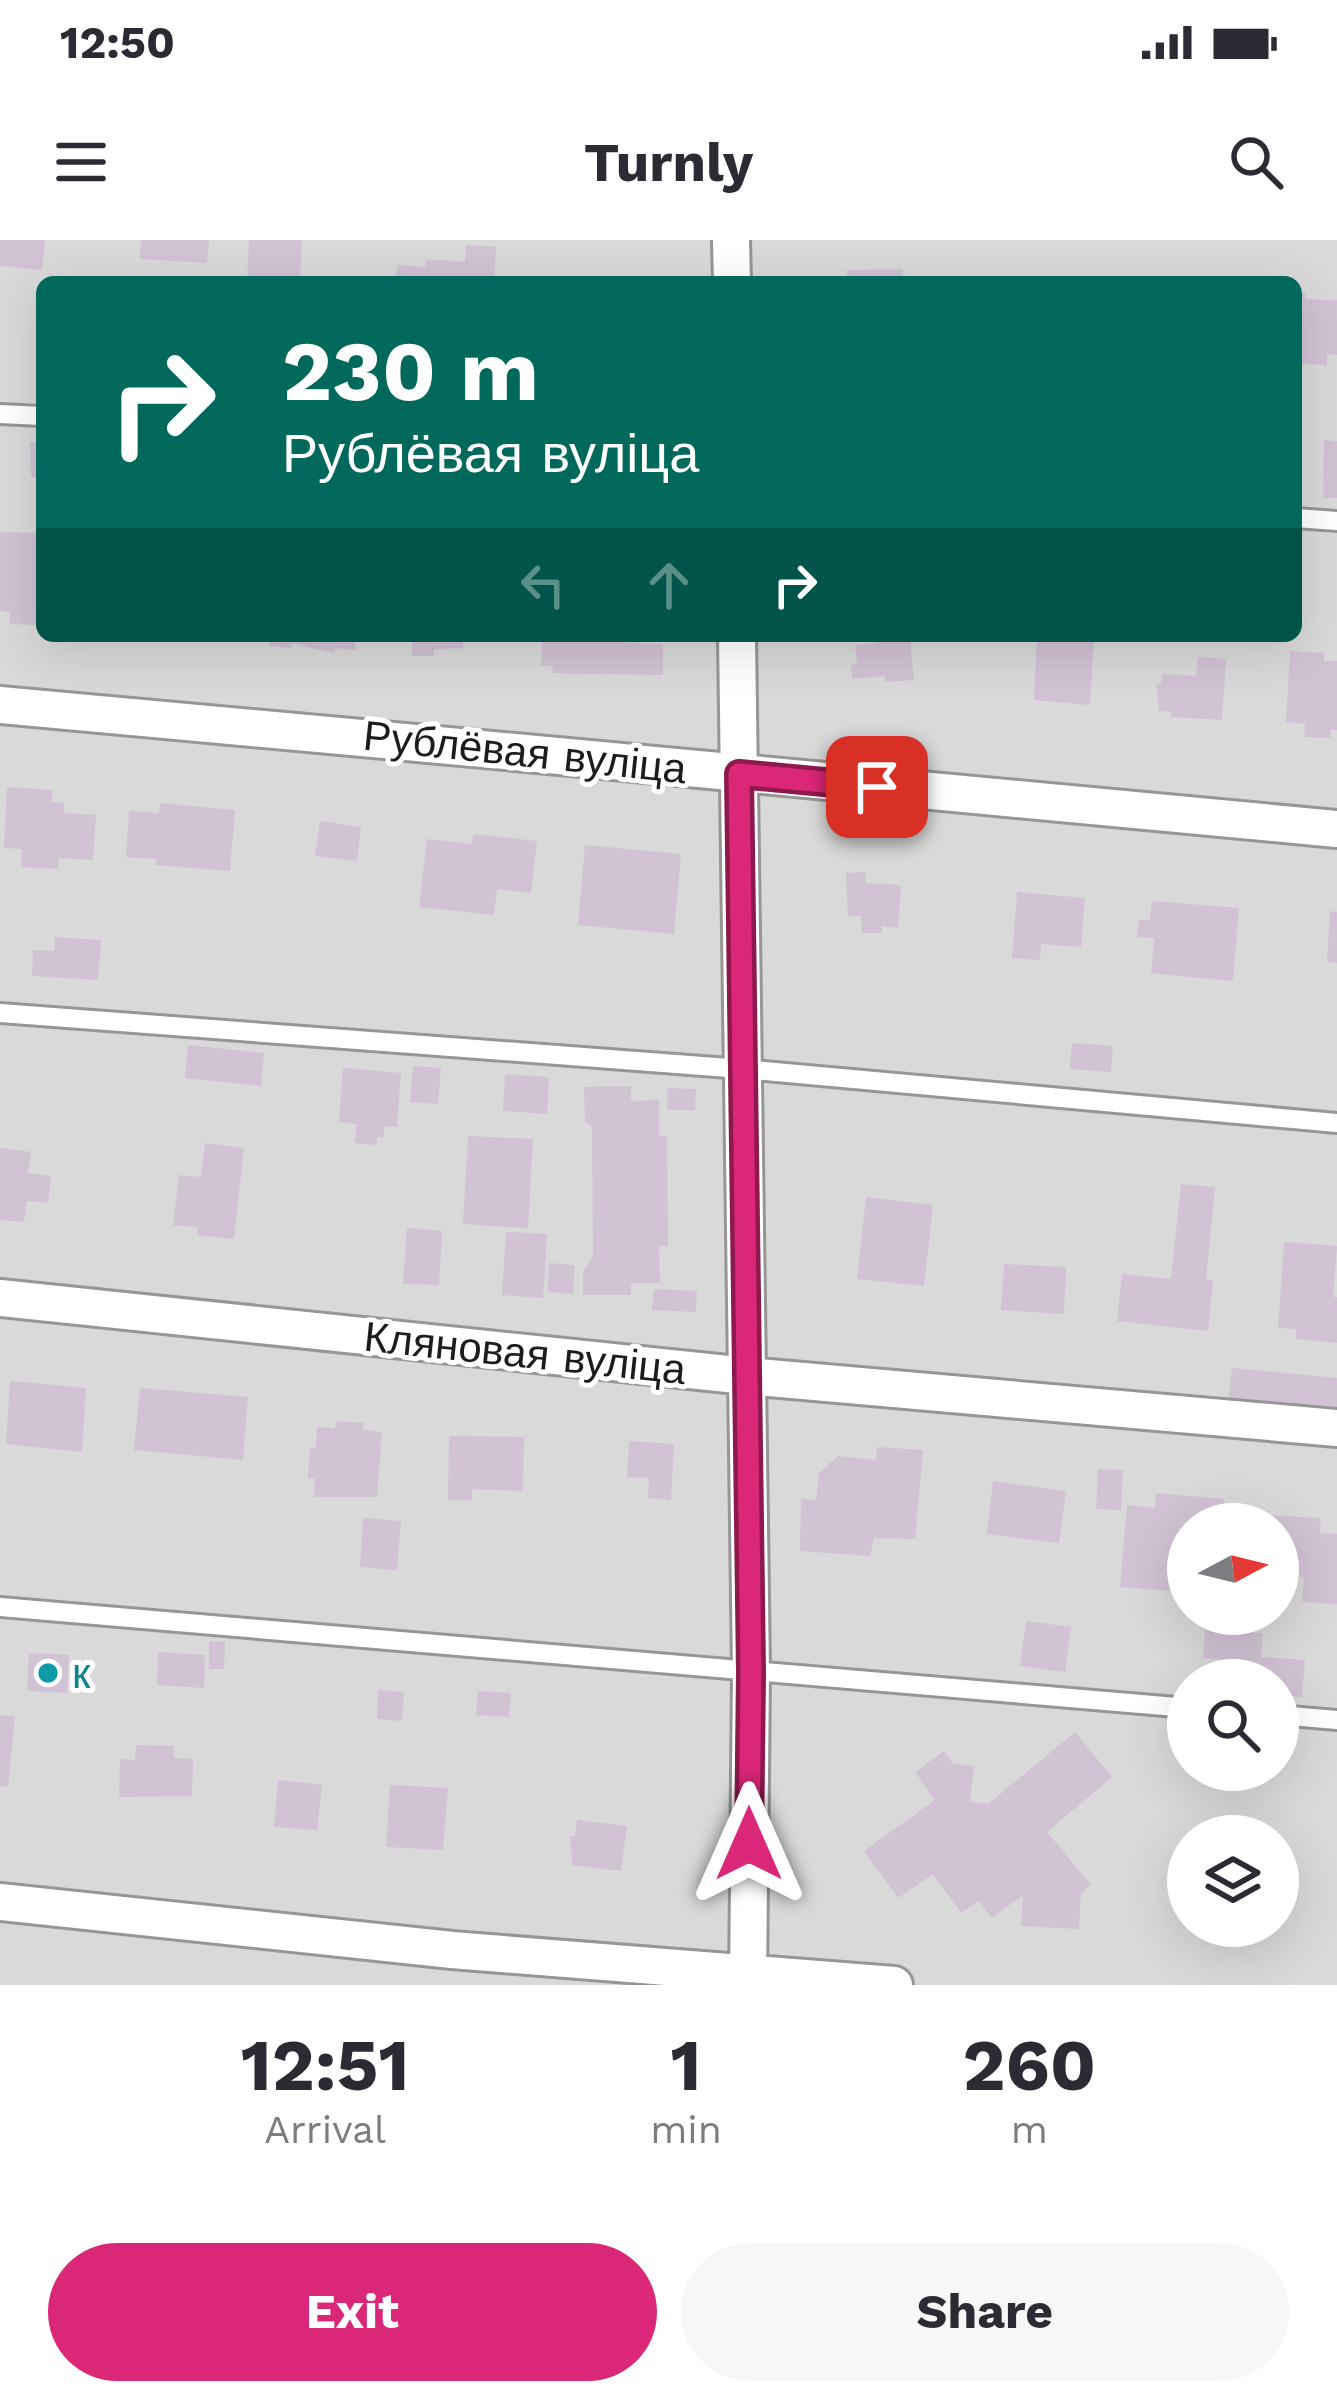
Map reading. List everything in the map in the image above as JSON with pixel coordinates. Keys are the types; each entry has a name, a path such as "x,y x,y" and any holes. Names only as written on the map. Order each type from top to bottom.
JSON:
{"street":[{"path":"731,240 732,276"},
{"path":"737,642 751,1672 748,1979"},
{"name":"Рублёвая вуліца","path":"0,705 492,747 1337,829"},
{"name":"Кляновая вуліца","path":"0,1298 747,1376 1337,1428"},
{"path":"0,1902 748,1979 894,1985"}],"lane":[{"path":"0,413 36,416"},
{"path":"1302,518 1337,521"},
{"path":"0,1013 742,1069 1337,1123"},
{"path":"0,1607 1167,1706"},
{"path":"1299,1717 1337,1720"}],"shaded area":[{"path":"0,240 1337,240 1337,1985 0,1985"}],"building":[{"path":"0,240 45,240 42,270 0,266"},
{"path":"141,240 209,240 207,263 140,259"},
{"path":"249,240 302,240 300,276 247,276"},
{"path":"466,245 496,247 494,276 396,276 397,265 425,267 426,259 465,262"},
{"path":"903,269 903,276 847,276 847,270"},
{"path":"1302,293 1305,299 1337,300 1337,355 1327,354 1327,365 1302,364"},
{"path":"1324,440 1337,441 1337,498 1323,498"},
{"path":"30,442 36,442 36,477 31,477"},
{"path":"0,532 36,533 36,625 10,624 10,612 0,611"},
{"path":"269,642 356,642 355,650 335,648 335,653 292,643 291,648 269,646"},
{"path":"412,642 463,642 463,648 434,649 434,656 412,656"},
{"path":"542,642 663,644 663,675 552,673 553,666 541,666"},
{"path":"910,642 914,680 852,679 851,665 857,664 855,645"},
{"path":"1037,642 1094,642 1090,705 1034,700"},
{"path":"1290,651 1324,653 1324,661 1337,661 1337,730 1331,729 1330,738 1304,737 1305,724 1286,722"},
{"path":"1198,657 1226,659 1222,720 1171,717 1171,712 1159,711 1156,683 1161,684 1162,674 1196,676"},
{"path":"7,787 52,790 52,802 64,803 64,813 96,815 93,860 59,858 58,869 21,867 22,849 4,848"},
{"path":"160,803 235,810 230,871 155,865 156,859 126,857 129,811 159,813"},
{"path":"320,821 361,827 357,861 315,856"},
{"path":"473,834 537,841 531,893 497,889 494,915 419,907 427,839 472,844"},
{"path":"585,845 681,854 674,934 578,925"},
{"path":"865,872 866,883 901,885 898,928 882,926 882,933 862,933 861,916 848,916 846,873"},
{"path":"1017,892 1085,898 1081,947 1041,944 1040,960 1012,958"},
{"path":"1152,901 1239,908 1233,981 1151,973 1154,938 1137,937 1139,920 1150,920"},
{"path":"1330,911 1337,912 1337,963 1327,962"},
{"path":"55,937 101,940 98,980 32,976 33,950 54,951"},
{"path":"1072,1043 1113,1046 1111,1072 1070,1069"},
{"path":"188,1045 264,1053 261,1086 185,1078"},
{"path":"413,1066 441,1068 438,1104 410,1102"},
{"path":"343,1068 401,1073 397,1127 385,1126 377,1145 355,1143 357,1124 339,1122"},
{"path":"505,1074 549,1077 547,1114 503,1111"},
{"path":"631,1086 631,1101 659,1100 659,1136 667,1136 668,1246 659,1246 660,1283 631,1283 631,1295 583,1295 583,1272 593,1257 592,1126 585,1122 584,1087"},
{"path":"667,1088 696,1089 695,1110 667,1110"},
{"path":"468,1136 533,1139 528,1228 463,1224"},
{"path":"205,1143 244,1148 234,1239 197,1235 198,1227 173,1225 179,1175 201,1177"},
{"path":"0,1148 31,1152 28,1173 51,1176 48,1203 27,1201 24,1222 0,1220"},
{"path":"1181,1184 1215,1187 1206,1279 1213,1280 1208,1331 1117,1321 1122,1274 1171,1279"},
{"path":"866,1197 933,1205 924,1286 857,1279"},
{"path":"407,1228 442,1231 439,1285 403,1284"},
{"path":"506,1232 547,1234 543,1298 502,1295"},
{"path":"1284,1242 1337,1246 1333,1297 1337,1297 1337,1343 1296,1339 1296,1329 1278,1328"},
{"path":"549,1263 575,1265 573,1294 548,1292"},
{"path":"1004,1264 1066,1267 1064,1314 1001,1310"},
{"path":"654,1289 697,1291 696,1312 652,1310"},
{"path":"1232,1368 1337,1378 1337,1414 1228,1404"},
{"path":"10,1381 86,1388 82,1452 6,1444"},
{"path":"140,1388 248,1397 243,1460 134,1450"},
{"path":"336,1421 364,1423 363,1430 382,1432 377,1497 314,1497 315,1479 308,1478 310,1448 316,1448 317,1427 335,1428"},
{"path":"449,1436 524,1437 523,1491 472,1489 472,1500 448,1500"},
{"path":"629,1441 674,1444 671,1500 648,1498 649,1478 627,1477"},
{"path":"877,1447 923,1450 915,1539 874,1538 870,1556 800,1551 801,1499 816,1500 819,1473 838,1456 876,1460"},
{"path":"1098,1469 1123,1470 1121,1510 1096,1509"},
{"path":"993,1481 1066,1491 1059,1543 987,1534"},
{"path":"1156,1493 1224,1499 1224,1503 1167,1503 1167,1591 1120,1587 1127,1505 1155,1508"},
{"path":"1299,1517 1321,1518 1320,1533 1337,1534 1337,1604 1302,1602 1304,1577 1299,1577"},
{"path":"363,1518 401,1521 397,1570 360,1567"},
{"path":"1026,1621 1071,1627 1065,1672 1020,1666"},
{"path":"1205,1635 1263,1635 1261,1657 1290,1659 1216,1659 1203,1658"},
{"path":"209,1641 225,1642 224,1669 209,1669"},
{"path":"158,1652 205,1655 204,1688 157,1685"},
{"name":"к","path":"29,1653 69,1655 67,1693 27,1691"},
{"path":"1299,1660 1305,1660 1299,1697"},
{"path":"378,1690 404,1692 402,1721 377,1719"},
{"path":"478,1691 511,1693 509,1717 476,1715"},
{"path":"0,1715 15,1716 8,1787 0,1786"},
{"path":"1075,1732 1112,1777 1047,1832 1091,1885 1081,1893 1079,1929 1021,1926 1023,1895 992,1918 979,1901 961,1913 933,1874 898,1898 864,1851 935,1800 915,1772 944,1751 953,1764 974,1766 970,1802 988,1804"},
{"path":"136,1745 174,1746 174,1758 193,1759 192,1796 119,1797 120,1759 135,1760"},
{"path":"278,1780 322,1785 317,1830 274,1827"},
{"path":"390,1785 448,1788 443,1850 386,1847"},
{"path":"577,1820 627,1826 621,1871 572,1865 570,1836 575,1836"}],"place":[{"name":"к","path":"48,1673"}],"route":[{"path":"749,1844 751,1672 739,774 877,787"}]}
